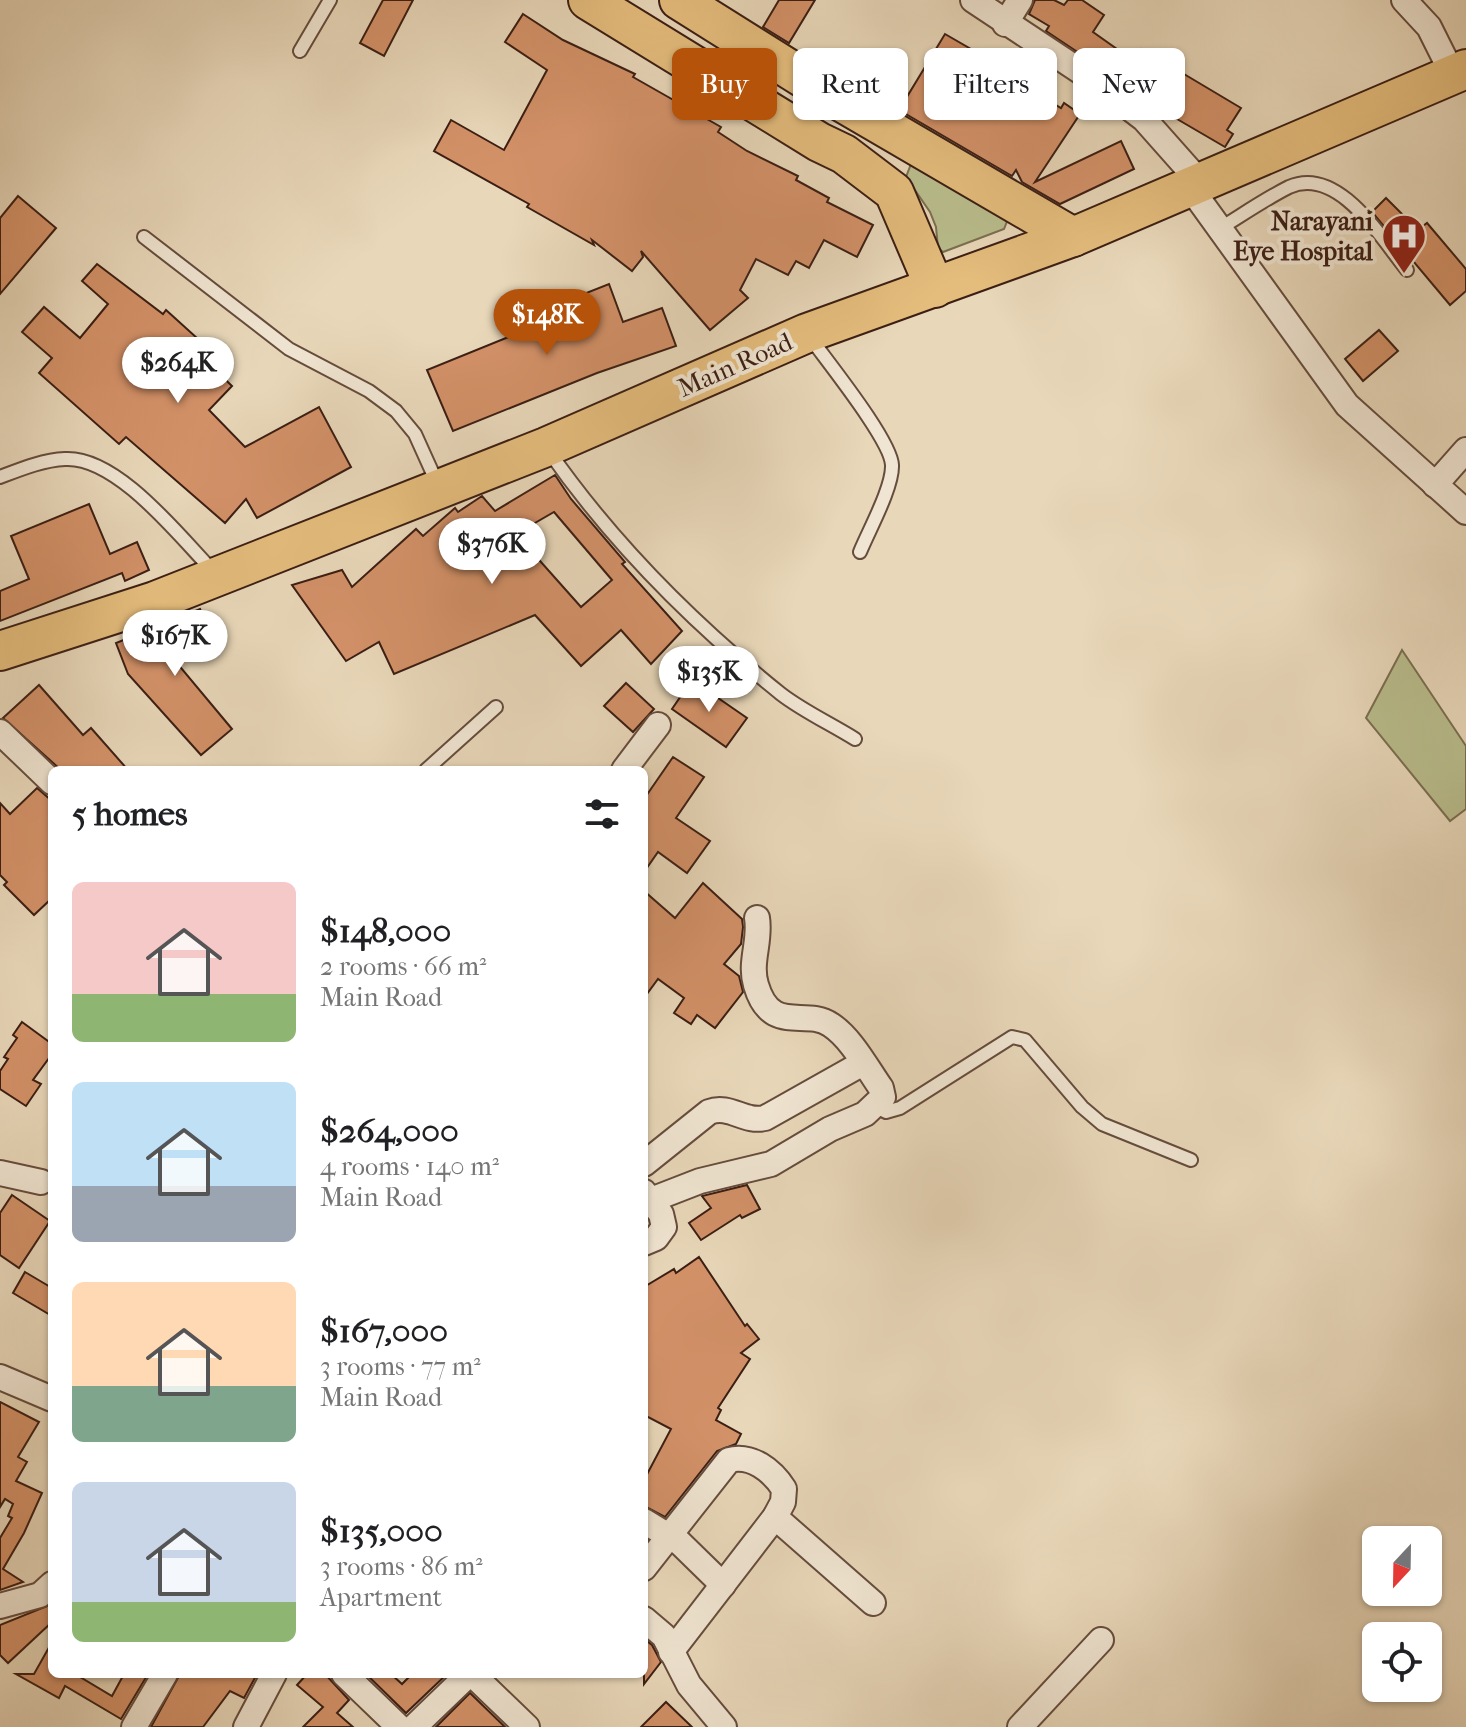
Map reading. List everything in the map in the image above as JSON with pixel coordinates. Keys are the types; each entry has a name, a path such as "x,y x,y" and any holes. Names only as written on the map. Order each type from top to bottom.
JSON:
{"main road":[{"path":"588,0 819,142 844,154 894,192 935,288"},
{"path":"679,0 793,72"},
{"name":"Main Road","path":"0,651 155,601 546,447 807,333 1073,237 1459,72"},
{"path":"819,142 830,120"},
{"path":"873,120 1073,237"}],"street":[{"path":"973,0 1089,77 1144,119 1194,183 1219,229 1347,405 1466,512"},
{"path":"1005,24 1020,0"},
{"path":"1404,0 1429,27 1459,72"},
{"path":"1435,485 1466,450"},
{"path":"627,766 658,725"},
{"path":"0,732 48,778"},
{"path":"648,1241 656,1238 664,1227 661,1214 648,1196 771,1164 830,1129 865,1114 883,1097 881,1088 863,1063 829,1023 788,1019 765,1004 752,970 759,933 757,918"},
{"path":"648,1161 709,1112 719,1108 754,1120 765,1118 863,1063"},
{"path":"0,1173 41,1182"},
{"path":"0,1377 48,1397"},
{"path":"648,1563 729,1460 741,1457 753,1460 778,1479 784,1489 783,1502 775,1517 671,1652"},
{"path":"775,1517 873,1603"},
{"path":"648,1524 680,1543 723,1585"},
{"path":"0,1606 40,1595 48,1588"},
{"path":"648,1622 664,1636 689,1685 724,1727"},
{"path":"1020,1727 1101,1640"},
{"path":"134,1727 163,1678"},
{"path":"246,1727 272,1678"},
{"path":"348,1678 399,1727"},
{"path":"414,1727 466,1678"},
{"path":"474,1678 527,1727"}],"lane":[{"path":"300,51 330,0"},
{"path":"1219,229 1292,186 1313,182 1331,187 1349,201 1407,270"},
{"path":"144,237 289,349 369,391 396,411 415,434 440,489"},
{"path":"807,333 876,431 892,464 889,481 860,552"},
{"path":"546,447 585,503 667,592 783,695 855,739"},
{"path":"0,477 65,458 90,462 142,499 218,576"},
{"path":"430,766 496,707"},
{"path":"874,1106 886,1112 900,1108 1012,1037 1025,1040 1082,1107 1102,1124 1191,1160"}],"green space":[{"path":"911,164 1008,219 1004,229 943,252 938,248 936,227 930,212 906,177"},
{"path":"1402,650 1466,746 1466,809 1450,821 1366,718"}],"building":[{"path":"383,0 413,0 384,56 360,43"},
{"path":"779,0 815,0 789,43 763,27"},
{"path":"1035,0 1054,0 1064,5 1068,0 1082,0 1104,15 1093,32 1116,48 1073,49 1046,31 1049,26 1029,14"},
{"path":"523,14 563,40 635,74 633,77 672,99 672,120 709,120 721,127 718,132 747,151 798,176 796,180 829,198 827,202 873,225 857,257 824,240 809,268 796,261 788,275 756,259 740,290 748,298 710,330 641,251 643,257 632,271 592,240 594,245 527,207 529,204 434,151 451,120 504,150 547,70 505,42"},
{"path":"945,34 969,48 937,48"},
{"path":"924,69 924,120 1057,120 1057,106 1061,108 1064,103 1073,109 1073,120 1076,120 1035,182 1121,141 1134,169 1060,204 1022,182 1016,170 1012,176 908,115 908,95"},
{"path":"1185,75 1241,108 1227,130 1233,134 1225,147 1179,120 1185,120"},
{"path":"18,196 56,228 0,294 0,218"},
{"path":"1386,198 1418,230 1427,223 1466,269 1466,291 1450,305 1372,212"},
{"path":"97,264 163,314 166,310 208,348 201,356 232,386 209,410 245,447 319,407 351,467 257,518 246,499 225,523 126,437 119,444 39,373 52,358 22,332 44,307 80,338 108,304 82,281"},
{"path":"609,284 623,322 662,308 676,346 597,373 453,431 427,370 538,325 533,314"},
{"path":"1379,330 1398,351 1363,381 1345,359"},
{"path":"555,475 571,499 625,562 622,564 682,631 651,664 621,630 581,666 535,615 394,674 379,642 346,661 292,585 342,570 352,587 416,529 423,536 455,508 458,512 482,496 495,511","holes":["554,512 612,580 581,607 516,534"]},
{"path":"89,504 110,554 137,542 149,570 125,581 122,573 0,621 0,591 29,579 11,536"},
{"path":"200,609 213,639 171,656 232,729 201,755 128,674 116,643"},
{"path":"692,680 747,718 726,747 672,709"},
{"path":"626,683 654,709 633,732 604,706"},
{"path":"39,685 83,735 91,728 124,766 57,766 3,718"},
{"path":"673,757 704,777 676,818 710,841 687,873 658,852 648,866 648,793"},
{"path":"37,788 48,798 48,902 34,915 4,885 7,882 0,875 0,803 10,814"},
{"path":"703,883 742,919 741,944 724,964 739,976 743,992 715,1028 697,1015 691,1024 674,1013 684,998 658,979 648,993 648,894 675,918"},
{"path":"22,1022 48,1041 48,1059 33,1080 41,1084 26,1106 0,1089 0,1071 8,1059 4,1057 17,1038 13,1035"},
{"path":"747,1185 760,1209 742,1218 740,1215 701,1240 689,1223 711,1208 702,1196"},
{"path":"12,1195 48,1220 19,1268 0,1255 0,1213"},
{"path":"699,1257 745,1326 747,1324 759,1339 741,1353 750,1359 718,1408 721,1410 716,1420 741,1434 736,1444 717,1451 665,1517 648,1508 648,1472 671,1429 648,1417 648,1285 674,1269 676,1273"},
{"path":"25,1272 48,1286 48,1314 13,1293"},
{"path":"0,1402 39,1422 18,1457 27,1462 16,1481 42,1493 3,1569 23,1582 0,1590 0,1538 12,1518 8,1516 13,1504 5,1499 0,1507"},
{"path":"48,1606 48,1626 8,1663 0,1655 0,1625"},
{"path":"648,1642 661,1662 644,1684 644,1678 648,1678"},
{"path":"48,1649 48,1678 82,1678 112,1696 122,1678 146,1678 121,1719 65,1686 59,1698 16,1674 34,1674"},
{"path":"178,1678 255,1678 244,1698 230,1691 203,1727 151,1727"},
{"path":"303,1678 329,1678 349,1700 337,1713 353,1727 303,1727 323,1707 297,1685"},
{"path":"370,1678 395,1678 402,1684 408,1678 443,1678 406,1713"},
{"path":"470,1693 505,1727 436,1727"},
{"path":"666,1702 692,1727 641,1727"}],"place":[{"name":"Narayani Eye Hospital","path":"1404,275"}]}
